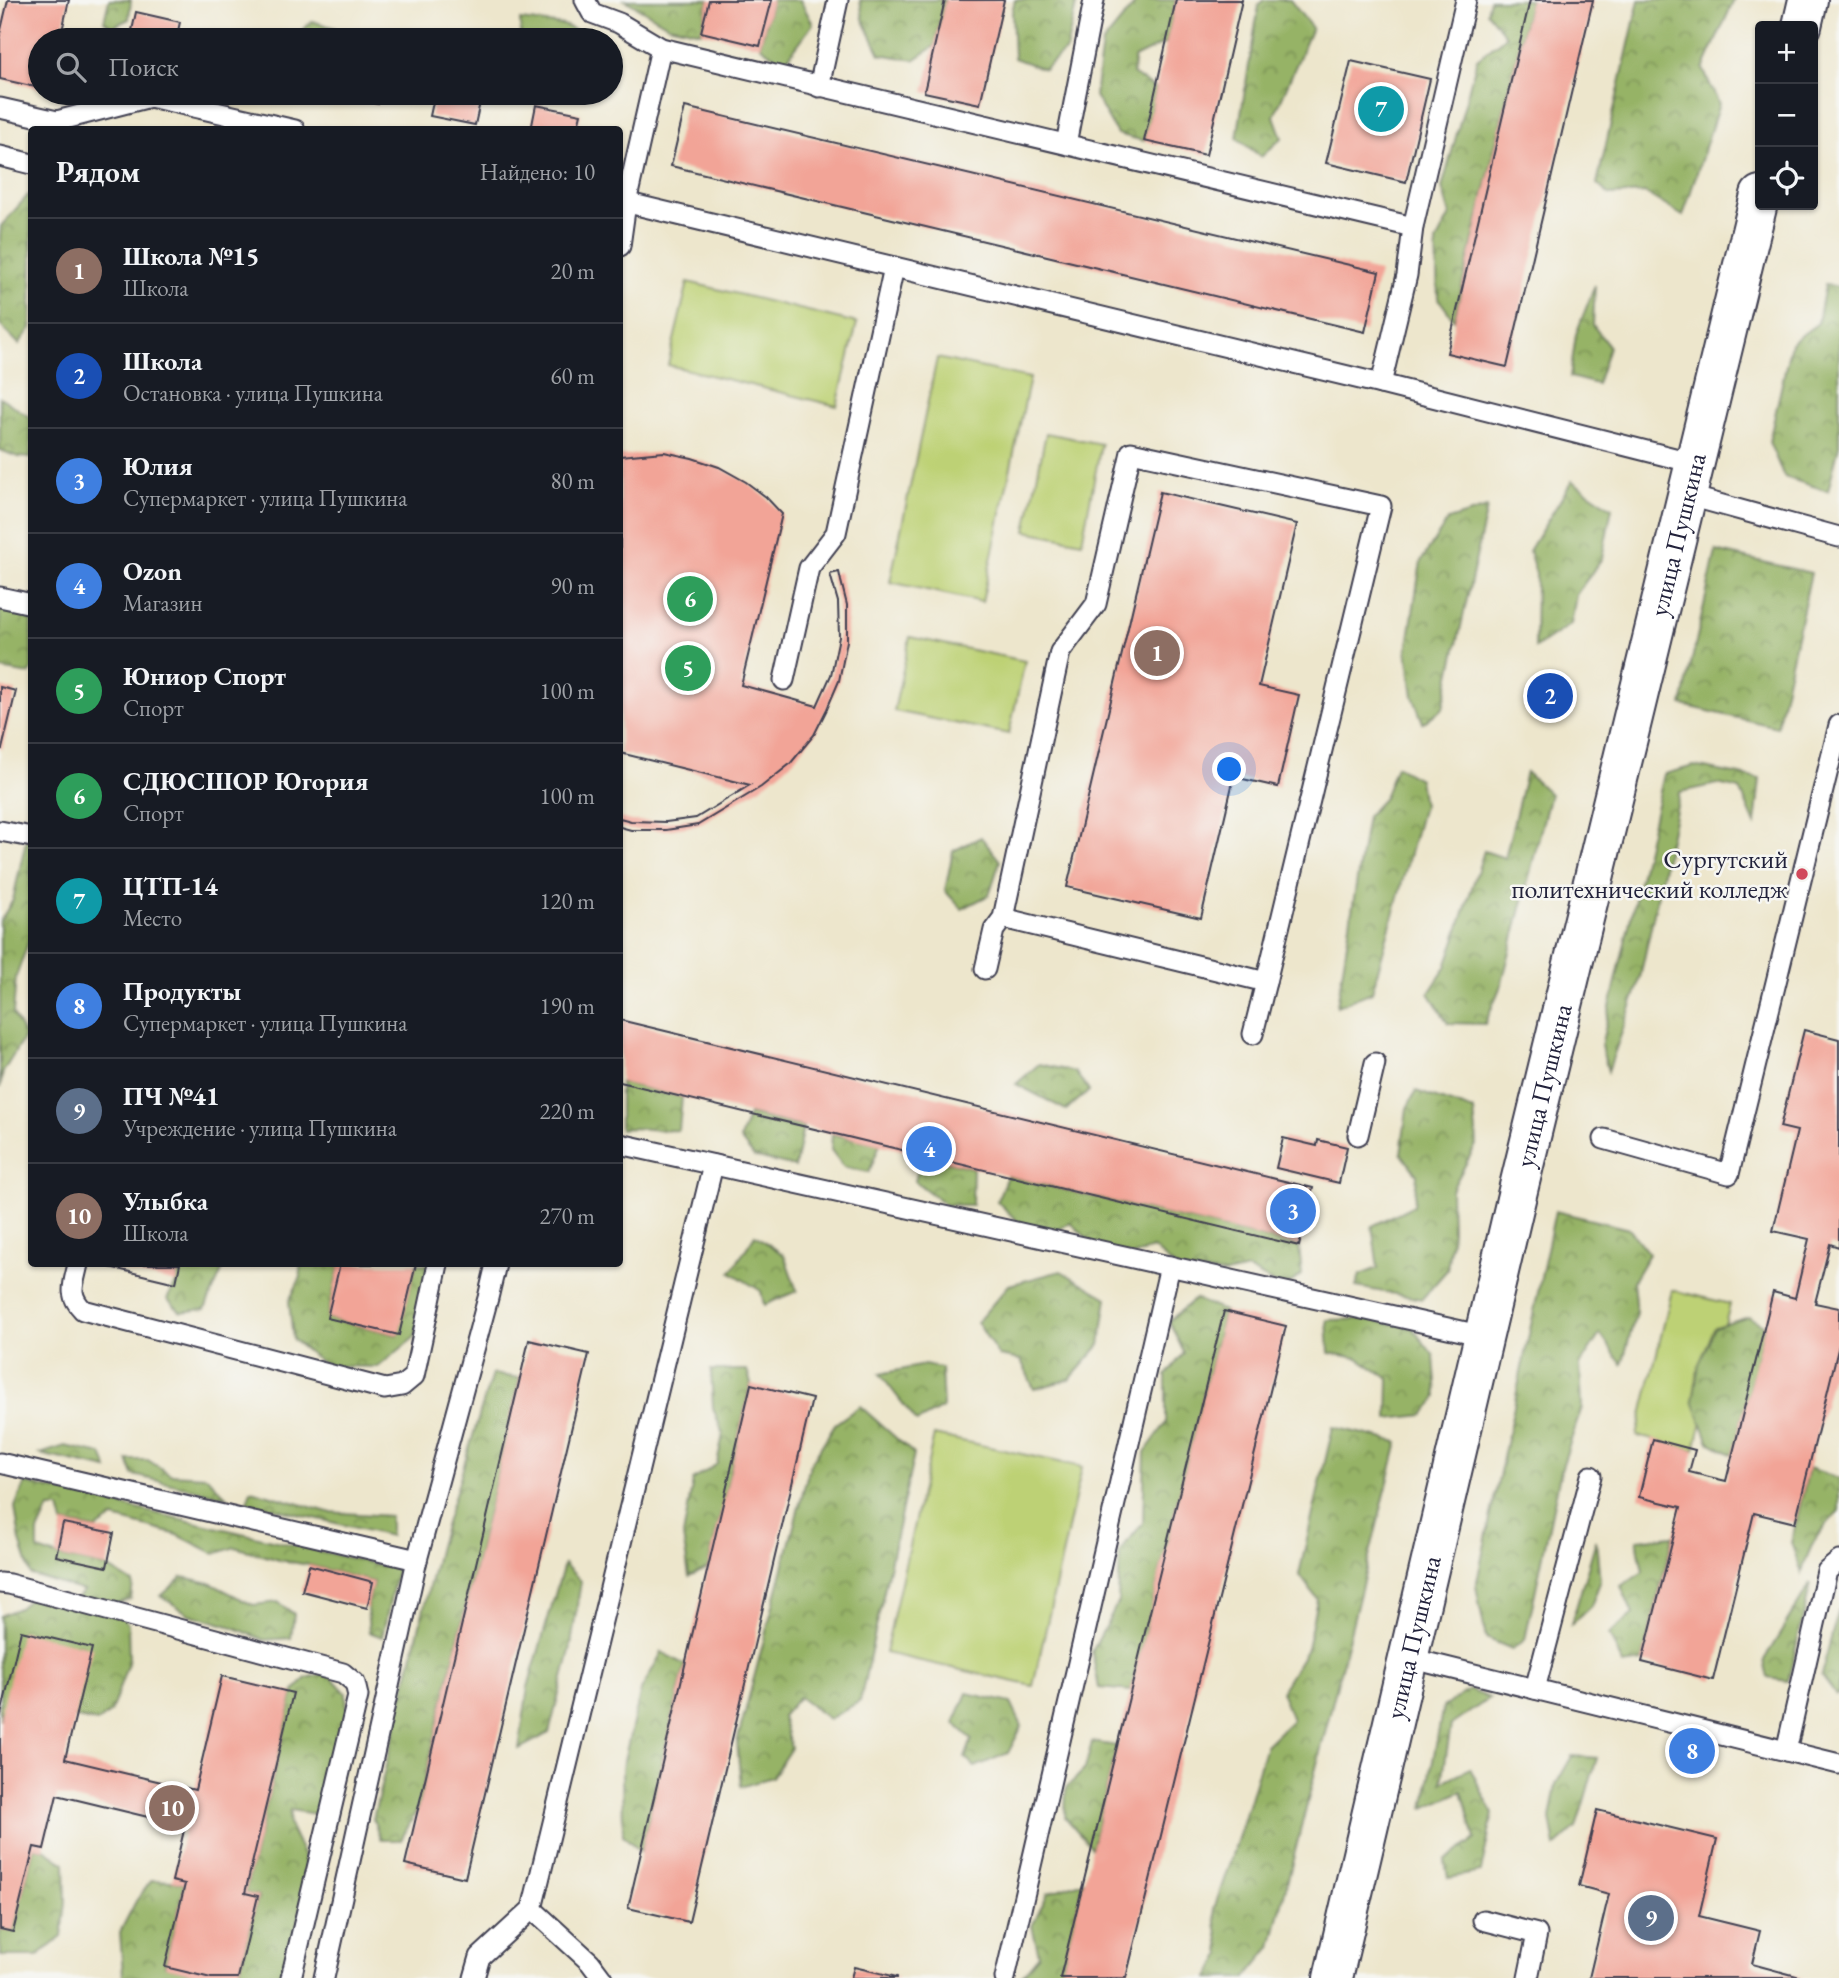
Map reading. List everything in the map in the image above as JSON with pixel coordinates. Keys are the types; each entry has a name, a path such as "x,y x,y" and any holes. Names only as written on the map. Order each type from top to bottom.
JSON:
{"street":[{"path":"1803,21 1808,0"},
{"name":"улица Пушкина","path":"1333,1978 1484,1336 1756,210"}],"lane":[{"path":"585,0 592,13 619,23 661,48 1413,227"},
{"path":"819,87 838,0"},
{"path":"1066,144 1094,0"},
{"path":"1381,384 1407,275 1413,227 1466,0"},
{"path":"661,48 623,202 1381,384 1690,479 1839,537"},
{"path":"0,108 57,121 119,105"},
{"path":"185,105 277,126"},
{"path":"0,156 28,163"},
{"path":"784,680 809,568 836,533 894,267"},
{"path":"985,969 994,930 1003,918 1060,652 1096,604 1131,452 1381,506 1253,1034"},
{"path":"0,597 28,603"},
{"path":"1604,1139 1729,1174 1839,725"},
{"path":"0,831 28,836"},
{"path":"1003,918 1266,982"},
{"path":"1358,1135 1375,1063"},
{"path":"623,1145 1484,1336"},
{"path":"474,1978 480,1957 532,1909 713,1165"},
{"path":"1005,1978 1171,1266"},
{"path":"77,1267 72,1292 75,1302 83,1310 385,1390 402,1386 414,1376 437,1267"},
{"path":"324,1978 417,1560 495,1267"},
{"path":"0,1464 417,1560"},
{"path":"1535,1689 1591,1476"},
{"path":"1786,1751 1827,1571 1839,1561"},
{"path":"0,1583 344,1673 355,1683 358,1696 291,1978"},
{"path":"1409,1658 1839,1764"},
{"path":"532,1909 590,1962 603,1978"},
{"path":"1483,1920 1537,1934 1528,1978"}],"green space":[{"path":"109,0 131,0 129,19 112,27 104,21"},
{"path":"625,0 709,0 701,32 668,25"},
{"path":"772,0 800,0 813,24 784,63 760,46"},
{"path":"860,0 945,0 935,46 914,60 880,54 863,19"},
{"path":"1015,0 1077,0 1066,50 1044,69 1014,58 1012,12"},
{"path":"1138,0 1176,0 1167,42 1134,58 1133,74 1156,89 1144,141 1117,134 1095,96 1102,44"},
{"path":"1264,0 1290,0 1312,28 1274,116 1282,138 1261,157 1237,138 1259,4"},
{"path":"1490,0 1530,0 1454,320 1438,298 1436,242 1450,215 1442,188 1477,59 1506,36 1487,12"},
{"path":"1639,0 1734,0 1703,69 1719,104 1683,216 1645,193 1609,195 1597,184"},
{"path":"520,20 570,28 520,28"},
{"path":"312,21 335,28 305,28"},
{"path":"28,195 28,332 19,344 0,325 1,226"},
{"path":"688,282 857,323 837,406 668,365"},
{"path":"1595,285 1593,325 1609,347 1597,384 1570,377 1576,334"},
{"path":"1825,285 1839,287 1839,445 1828,491 1784,477 1769,442 1791,343 1818,323"},
{"path":"937,358 1030,378 982,602 890,582"},
{"path":"0,397 28,416 28,458 0,450"},
{"path":"1046,433 1101,444 1082,542 1026,531"},
{"path":"1572,481 1612,508 1602,558 1576,595 1571,624 1535,648 1536,574 1529,551"},
{"path":"1487,508 1443,708 1423,723 1413,696 1407,651 1421,561 1448,520"},
{"path":"1716,551 1811,573 1777,727 1682,705"},
{"path":"0,595 28,605 28,674 0,669"},
{"path":"910,637 1025,661 1009,734 894,711"},
{"path":"1396,766 1419,779 1423,806 1372,992 1337,1006 1367,816 1384,798"},
{"path":"1694,766 1760,779 1755,824 1740,789 1717,784 1680,792 1638,987 1608,1071 1601,1046 1664,774"},
{"path":"1526,772 1550,794 1502,983 1485,1024 1448,1023 1429,993 1446,967 1484,851 1505,858"},
{"path":"28,831 28,943 16,977 13,1014 25,1036 3,1072 0,1088 0,921 13,900"},
{"path":"981,837 1000,861 989,895 962,909 945,891 953,851"},
{"path":"1039,1064 1075,1072 1089,1091 1066,1110 1016,1084"},
{"path":"623,1083 682,1097 679,1130 623,1129"},
{"path":"1416,1091 1474,1111 1477,1143 1451,1191 1452,1232 1447,1270 1422,1299 1356,1287 1360,1275 1378,1268 1372,1226 1414,1205 1417,1175 1401,1153 1407,1108"},
{"path":"749,1114 803,1127 795,1167 754,1157 740,1139"},
{"path":"832,1134 880,1144 869,1172 844,1167 831,1150"},
{"path":"922,1155 973,1168 972,1205 946,1205 915,1181"},
{"path":"1007,1176 1299,1246 1302,1275 1283,1288 1248,1269 1226,1274 1179,1270 1153,1248 1133,1256 1093,1244 1070,1222 1056,1232 1020,1224 997,1201"},
{"path":"1555,1211 1629,1229 1649,1254 1633,1281 1636,1313 1622,1365 1600,1334 1580,1365 1582,1407 1561,1470 1525,1640 1512,1649 1486,1638 1476,1586"},
{"path":"755,1235 784,1255 797,1291 764,1305 761,1291 731,1272"},
{"path":"179,1267 224,1267 205,1309 181,1312 167,1299 176,1283"},
{"path":"300,1267 339,1267 327,1318 398,1335 415,1267 433,1267 415,1337 378,1367 326,1366 293,1340 289,1301 301,1277"},
{"path":"1061,1271 1107,1298 1100,1345 1070,1379 1034,1389 1021,1360 999,1356 977,1322 1009,1285"},
{"path":"1672,1290 1730,1304 1695,1450 1637,1436"},
{"path":"1195,1299 1224,1311 1131,1691 1099,1688 1092,1652 1118,1602 1120,1551 1143,1523 1145,1452 1166,1423 1166,1375 1184,1353 1169,1321"},
{"path":"1749,1317 1765,1326 1733,1455 1709,1442 1693,1401 1699,1364 1715,1327"},
{"path":"1365,1319 1412,1327 1434,1356 1437,1397 1424,1415 1388,1419 1389,1379 1358,1358 1329,1353 1327,1320"},
{"path":"924,1365 941,1368 943,1408 917,1422 880,1374"},
{"path":"711,1370 747,1370 751,1384 708,1568 689,1576 683,1536 693,1480 717,1464 723,1434 713,1408"},
{"path":"492,1374 520,1378 418,1808 401,1840 381,1840 373,1819 439,1546"},
{"path":"860,1406 914,1454 860,1701 829,1719 799,1697 782,1716 791,1748 772,1777 741,1787 737,1742 810,1465 835,1424"},
{"path":"1333,1427 1398,1442 1271,1947 1246,1978 1209,1978 1221,1955 1214,1909 1266,1745 1292,1720 1281,1691 1307,1649 1317,1599 1299,1574"},
{"path":"934,1435 1082,1467 1033,1686 885,1653"},
{"path":"65,1446 102,1454 108,1469 40,1454"},
{"path":"128,1460 148,1460 170,1474 206,1476 227,1497 133,1475"},
{"path":"1809,1468 1839,1478 1839,1512 1825,1525 1815,1540 1802,1573 1791,1543"},
{"path":"25,1483 397,1569 382,1637 369,1632 367,1608 373,1582 235,1547 215,1554 178,1535 114,1518 96,1529 63,1523 59,1508 49,1508 38,1532 38,1550 107,1567 133,1583 131,1599 112,1605 128,1624 129,1660 111,1712 97,1722 75,1717 0,1719 0,1616 19,1608 35,1594 73,1602 84,1591 31,1575 20,1541 15,1507"},
{"path":"251,1490 328,1512 390,1516 390,1536 247,1502"},
{"path":"1673,1536 1642,1662 1623,1665 1609,1634 1633,1614 1621,1586 1643,1572 1637,1540"},
{"path":"1596,1540 1600,1582 1591,1606 1571,1625"},
{"path":"564,1564 581,1581 570,1651 549,1733 519,1749 528,1687"},
{"path":"182,1577 210,1583 253,1605 278,1602 294,1614 291,1638 264,1640 233,1627 189,1614 161,1596"},
{"path":"1811,1583 1788,1681 1768,1678 1764,1660"},
{"path":"1839,1609 1839,1694 1836,1695 1821,1675"},
{"path":"662,1652 685,1665 641,1852 623,1835 622,1768 641,1690"},
{"path":"328,1673 346,1693 348,1729 330,1800 315,1814 290,1810 289,1825 303,1854 308,1878 286,1978 238,1978 258,1896 245,1893 293,1693 306,1678"},
{"path":"1469,1690 1490,1698 1451,1725 1442,1782 1470,1768 1493,1814 1481,1872 1448,1878 1445,1861 1475,1839 1462,1791 1424,1808 1443,1707"},
{"path":"967,1693 1011,1703 1022,1726 1008,1753 975,1767 965,1758 972,1739 954,1723"},
{"path":"1092,1742 1117,1746 1092,1848 1065,1817 1066,1788 1085,1769"},
{"path":"1572,1756 1597,1758 1576,1828 1555,1847 1550,1819 1556,1784"},
{"path":"34,1847 44,1849 65,1863 66,1902 62,1937 37,1956 0,1956 0,1929 13,1931"},
{"path":"152,1880 185,1884 165,1966 211,1978 123,1976 120,1932 136,1901"},
{"path":"1084,1881 1060,1978 1020,1978 1039,1955 1032,1926 1048,1893"}],"building":[{"path":"8,0 69,0 63,28 28,28 28,85 0,79 0,34"},
{"path":"709,0 772,0 760,46 701,32"},
{"path":"945,0 1004,0 980,104 924,92"},
{"path":"1176,0 1242,0 1206,155 1144,141"},
{"path":"1530,0 1593,0 1507,367 1447,353"},
{"path":"136,12 180,22 179,28 133,28"},
{"path":"1351,61 1430,79 1406,182 1326,163"},
{"path":"432,105 479,105 475,125 430,116"},
{"path":"536,105 581,114 578,126 532,126"},
{"path":"685,107 1379,272 1365,332 671,166"},
{"path":"664,452 719,467 746,482 782,514 741,685 817,706 831,675 839,637 838,602 830,574 839,572 847,605 847,641 839,681 814,735 790,764 761,787 698,825 666,830 623,828 623,819 666,822 696,818 750,785 623,754 623,456"},
{"path":"1160,492 1297,524 1259,686 1299,695 1278,787 1234,777 1201,918 1067,887"},
{"path":"0,687 16,691 2,749 0,748"},
{"path":"623,1021 1313,1188 1299,1246 623,1083"},
{"path":"1804,1030 1839,1039 1839,1247 1830,1244 1815,1303 1839,1308 1839,1345 1795,1523 1754,1513 1713,1680 1642,1662 1681,1507 1639,1497 1653,1439 1695,1450 1689,1472 1726,1481 1773,1292 1795,1298 1809,1239 1773,1231 1797,1131 1780,1127"},
{"path":"1283,1138 1317,1146 1318,1140 1347,1147 1339,1183 1276,1168"},
{"path":"109,1267 179,1267 176,1283"},
{"path":"339,1267 415,1267 399,1335 327,1318"},
{"path":"1224,1311 1286,1326 1126,1978 1060,1978"},
{"path":"529,1340 589,1354 465,1878 405,1864"},
{"path":"751,1384 812,1399 689,1922 628,1908"},
{"path":"63,1523 114,1533 107,1567 56,1556"},
{"path":"309,1565 373,1582 367,1608 302,1591"},
{"path":"21,1631 92,1648 65,1759 195,1790 222,1676 293,1693 245,1893 258,1896 238,1978 211,1978 165,1967 185,1884 172,1881 185,1826 57,1795 44,1849 34,1847 13,1932 0,1929 0,1719"},
{"path":"1675,1736 1715,1746 1710,1766 1670,1755"},
{"path":"1597,1810 1717,1839 1699,1916 1760,1931 1752,1964 1804,1978 1589,1978 1609,1894 1579,1886"},
{"path":"854,1967 897,1977 897,1978 851,1978"}],"place":[{"name":"ЦТП-14","path":"1381,109"},
{"name":"СДЮСШОР Югория","path":"690,599"},
{"name":"Школа №15","path":"1157,653"},
{"name":"Юниор Спорт","path":"688,668"},
{"name":"Школа","path":"1550,696"},
{"name":"Сургутский политехнический колледж","path":"1802,874"},
{"name":"Ozon","path":"929,1149"},
{"name":"Юлия","path":"1293,1211"},
{"name":"Продукты","path":"1692,1751"},
{"name":"Улыбка","path":"172,1808"},
{"name":"ПЧ №41","path":"1651,1918"}]}
